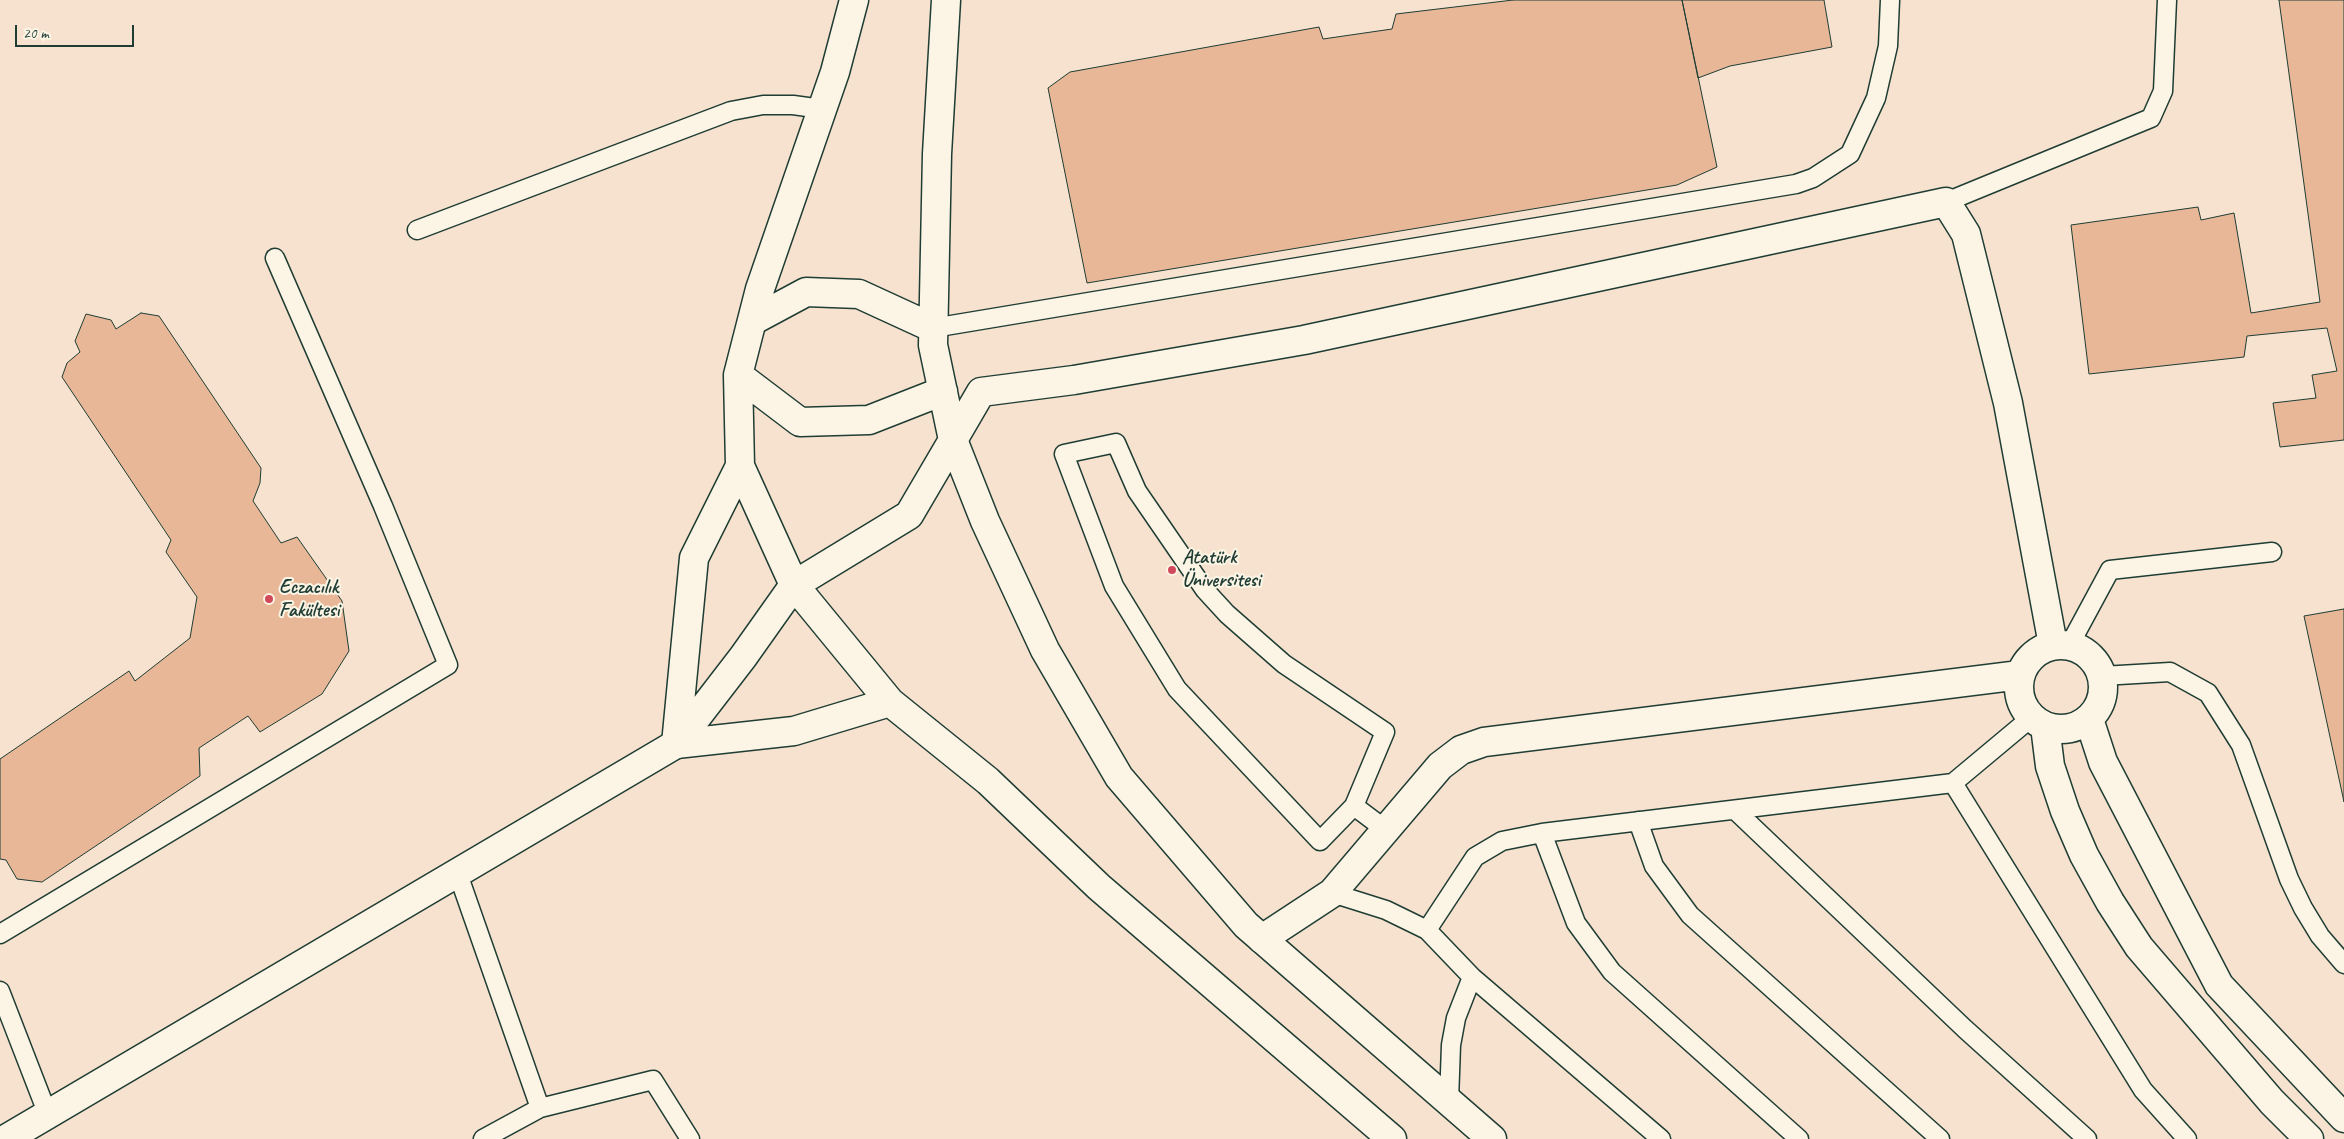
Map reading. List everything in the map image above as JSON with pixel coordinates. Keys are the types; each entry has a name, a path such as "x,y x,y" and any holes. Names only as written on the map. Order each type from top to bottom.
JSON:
{"street":[{"path":"854,0 835,72 760,289 738,376 740,466 794,585 890,702 988,781 1099,887 1392,1139"},
{"path":"946,0 937,154 933,345 952,440 985,521 1045,650 1119,777 1246,925 1492,1139"},
{"path":"738,376 800,422 869,420 943,392 981,392 1074,380 1304,340 1946,202 1966,234 2008,403 2061,646"},
{"path":"752,321 806,292 858,294 933,328"},
{"path":"6,1139 676,744 794,585 908,515 981,392"},
{"path":"676,744 694,558 740,466"},
{"path":"2038,722 2060,729 2075,726 2089,719 2098,706 2103,691 2102,676 2095,662 2083,651 2061,646 2039,651 2027,661 2020,675 2018,690 2022,705 2038,722 2065,811 2084,856 2110,902 2140,947 2272,1102 2310,1139"},
{"path":"1262,939 1332,893 1440,766 1461,750 1484,742 2020,675"},
{"path":"676,744 794,731 890,702"},
{"path":"2089,719 2103,762 2219,985 2344,1118"}],"lane":[{"path":"933,328 1796,184 1813,178 1850,154 1876,98 1888,46 1890,0"},
{"path":"1946,202 2151,118 2163,91 2167,0"},
{"path":"417,230 731,111 763,106 793,105 822,109"},
{"path":"0,934 448,665 379,497 275,258"},
{"path":"1116,443 1137,491 1205,590 1227,614 1284,664 1385,732 1354,806 1320,841 1177,689 1114,586 1064,454 1116,443"},
{"path":"2061,646 2110,570 2272,552"},
{"path":"2102,676 2170,672 2208,692 2241,745 2289,879 2303,908 2320,936 2344,964"},
{"path":"1426,930 1475,857 1502,842 1542,833 1953,783 2038,722"},
{"path":"1953,783 2143,1090 2187,1139"},
{"path":"1354,806 1386,830"},
{"path":"1736,810 1958,1022 2087,1139"},
{"path":"1638,821 1654,866 1690,915 1940,1139"},
{"path":"1542,833 1576,923 1612,972 1799,1139"},
{"path":"458,874 540,1108"},
{"path":"1332,893 1386,910 1426,930 1472,977 1661,1139"},
{"path":"1449,1101 1451,1045 1456,1018 1472,977"},
{"path":"0,991 48,1114"},
{"path":"483,1139 540,1108 653,1080 690,1139"}],"shaded area":[{"name":"Atatürk Üniversitesi","path":"0,0 2344,0 2344,1139 0,1139"}],"building":[{"path":"1513,0 1682,0 1717,167 1677,185 1087,283 1048,88 1070,72 1319,27 1323,39 1392,29 1396,14"},
{"path":"1682,0 1824,0 1832,47 1730,66 1698,78"},
{"path":"2279,0 2344,0 2344,440 2280,447 2273,403 2316,398 2312,375 2337,371 2327,328 2247,336 2244,357 2089,374 2071,225 2198,207 2201,220 2234,213 2251,313 2320,302"},
{"name":"Eczacılık Fakültesi","path":"141,313 159,316 261,468 260,483 253,501 281,543 297,537 342,601 349,651 322,694 260,732 248,716 199,748 200,776 42,882 17,879 6,860 0,859 0,759 129,671 135,681 190,638 197,597 166,552 171,540 62,377 67,363 80,352 75,341 86,314 111,320 116,329"},
{"path":"2344,609 2344,802 2304,616"}],"place":[{"name":"Atatürk Üniversitesi","path":"1172,570"},
{"name":"Eczacılık Fakültesi","path":"269,599"}]}
